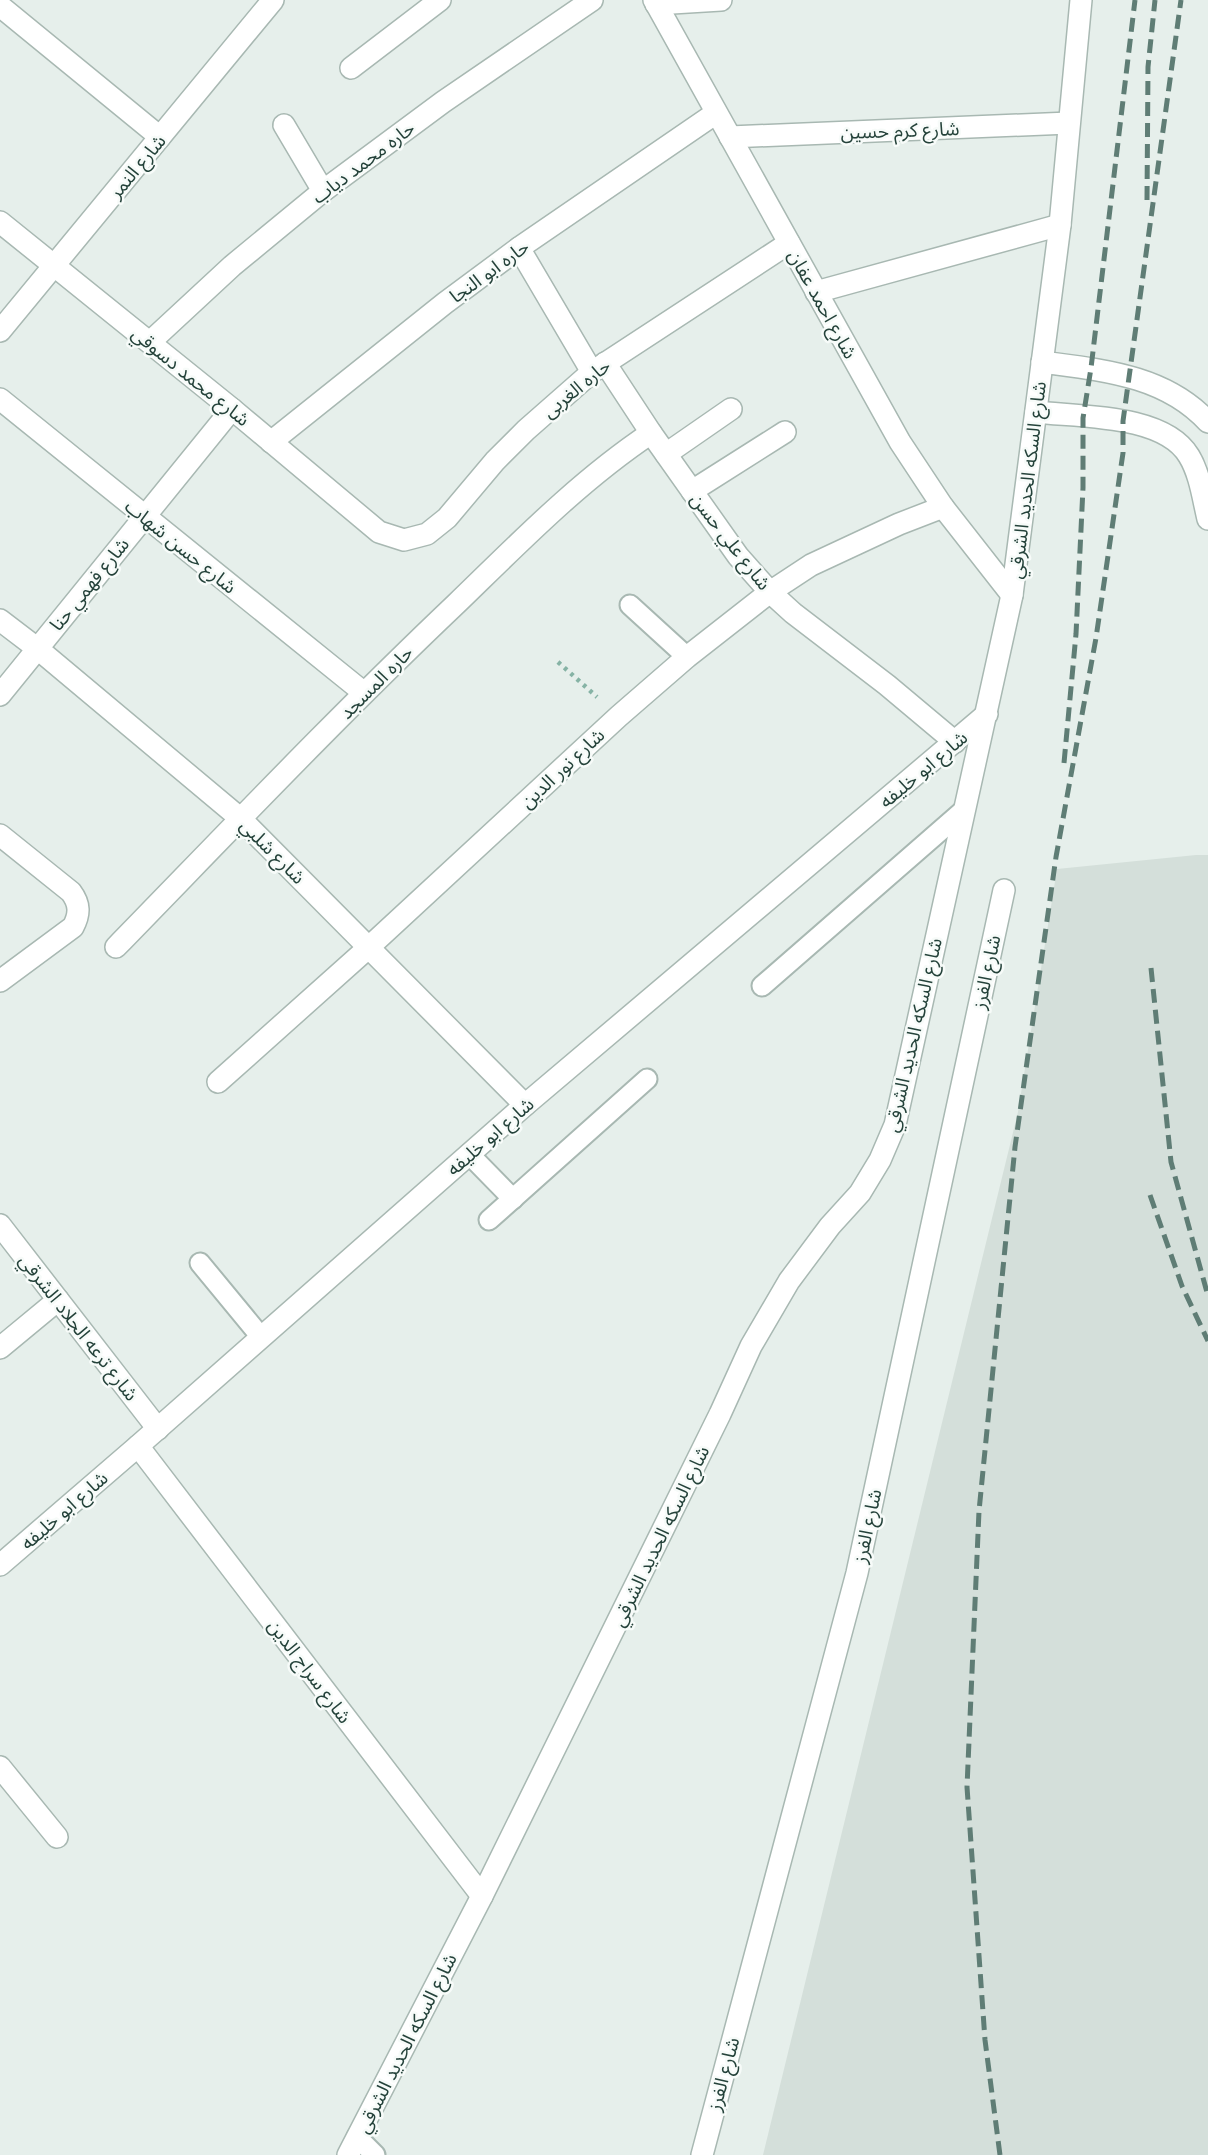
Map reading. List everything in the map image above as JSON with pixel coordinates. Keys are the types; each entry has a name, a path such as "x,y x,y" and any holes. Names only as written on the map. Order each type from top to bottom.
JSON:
{"street":[{"name":"شارع النمر","path":"0,331 272,0"},
{"path":"351,68 440,0"},
{"name":"حاره محمد دياب","path":"150,342 232,266 323,191 443,102 592,0"},
{"path":"655,2 721,0"},
{"name":"شارع السكه الحديد الشرقي","path":"353,2146 482,1896 751,1346 789,1281 830,1226 860,1193 880,1160 895,1125 1012,595 1060,225 1081,0"},
{"name":"شارع احمد عفان","path":"655,2 900,442 943,507 1012,595"},
{"path":"0,6 160,137"},
{"name":"حاره ابو النجا","path":"271,442 435,311 519,248 716,113"},
{"name":"شارع كرم حسين","path":"730,137 1069,123"},
{"path":"284,125 323,191"},
{"name":"شارع محمد دسوقي","path":"0,222 380,531"},
{"path":"816,292 1060,225"},
{"name":"حاره الغربى","path":"380,531 404,540 427,534 447,518 495,461 526,430 599,367 789,243"},
{"name":"شارع علي حسن","path":"519,248 599,367 651,433 738,556 770,592 793,612 955,742"},
{"path":"1042,362 1112,372 1154,384 1178,396 1208,422"},
{"name":"شارع حسن شهاب","path":"0,398 363,692"},
{"name":"شارع فهمي حنا","path":"0,695 232,408"},
{"path":"666,454 731,409"},
{"path":"1036,412 1123,421 1159,430 1188,453 1195,468 1208,519"},
{"path":"692,491 785,432"},
{"name":"حاره المسجد","path":"116,947 363,692 579,487 651,433"},
{"name":"شارع نور الدين","path":"218,1082 687,657 770,592 811,565 855,543 943,507"},
{"name":"شارع شلبي","path":"0,620 241,819 525,1105"},
{"name":"شارع ابو خليفه","path":"4,1554 158,1429 525,1105 987,714"},
{"path":"0,835 71,892 79,909 78,919 73,927 0,981"},
{"name":"شارع الفرز","path":"702,2155 857,1573 1004,890"},
{"name":"شارع ترعه الجلاد الشرقي","path":"0,1225 158,1429"},
{"path":"0,1348 58,1300"},
{"name":"شارع سراج الدين","path":"138,1446 482,1896"},
{"path":"0,1767 57,1837"}],"lane":[{"path":"630,605 687,657"},
{"path":"762,986 964,810"},
{"path":"489,1220 647,1079"},
{"path":"469,1154 513,1199"},
{"path":"201,1263 261,1338"},
{"path":"353,2146 375,2155"}],"path":[{"path":"558,662 619,716"}],"shaded area":[{"path":"1208,855 1208,2155 763,2155 1018,1112 1057,869"}],"railway":[{"path":"1064,763 1076,634 1083,488 1083,418 1135,0"},
{"path":"1147,200 1148,67 1155,0"},
{"path":"1000,2155 985,2040 967,1787 979,1511 1015,1147 1056,857 1096,638 1123,453 1123,421 1181,0"},
{"path":"1151,968 1171,1162 1208,1296"},
{"path":"1150,1195 1182,1286 1208,1341"}]}
